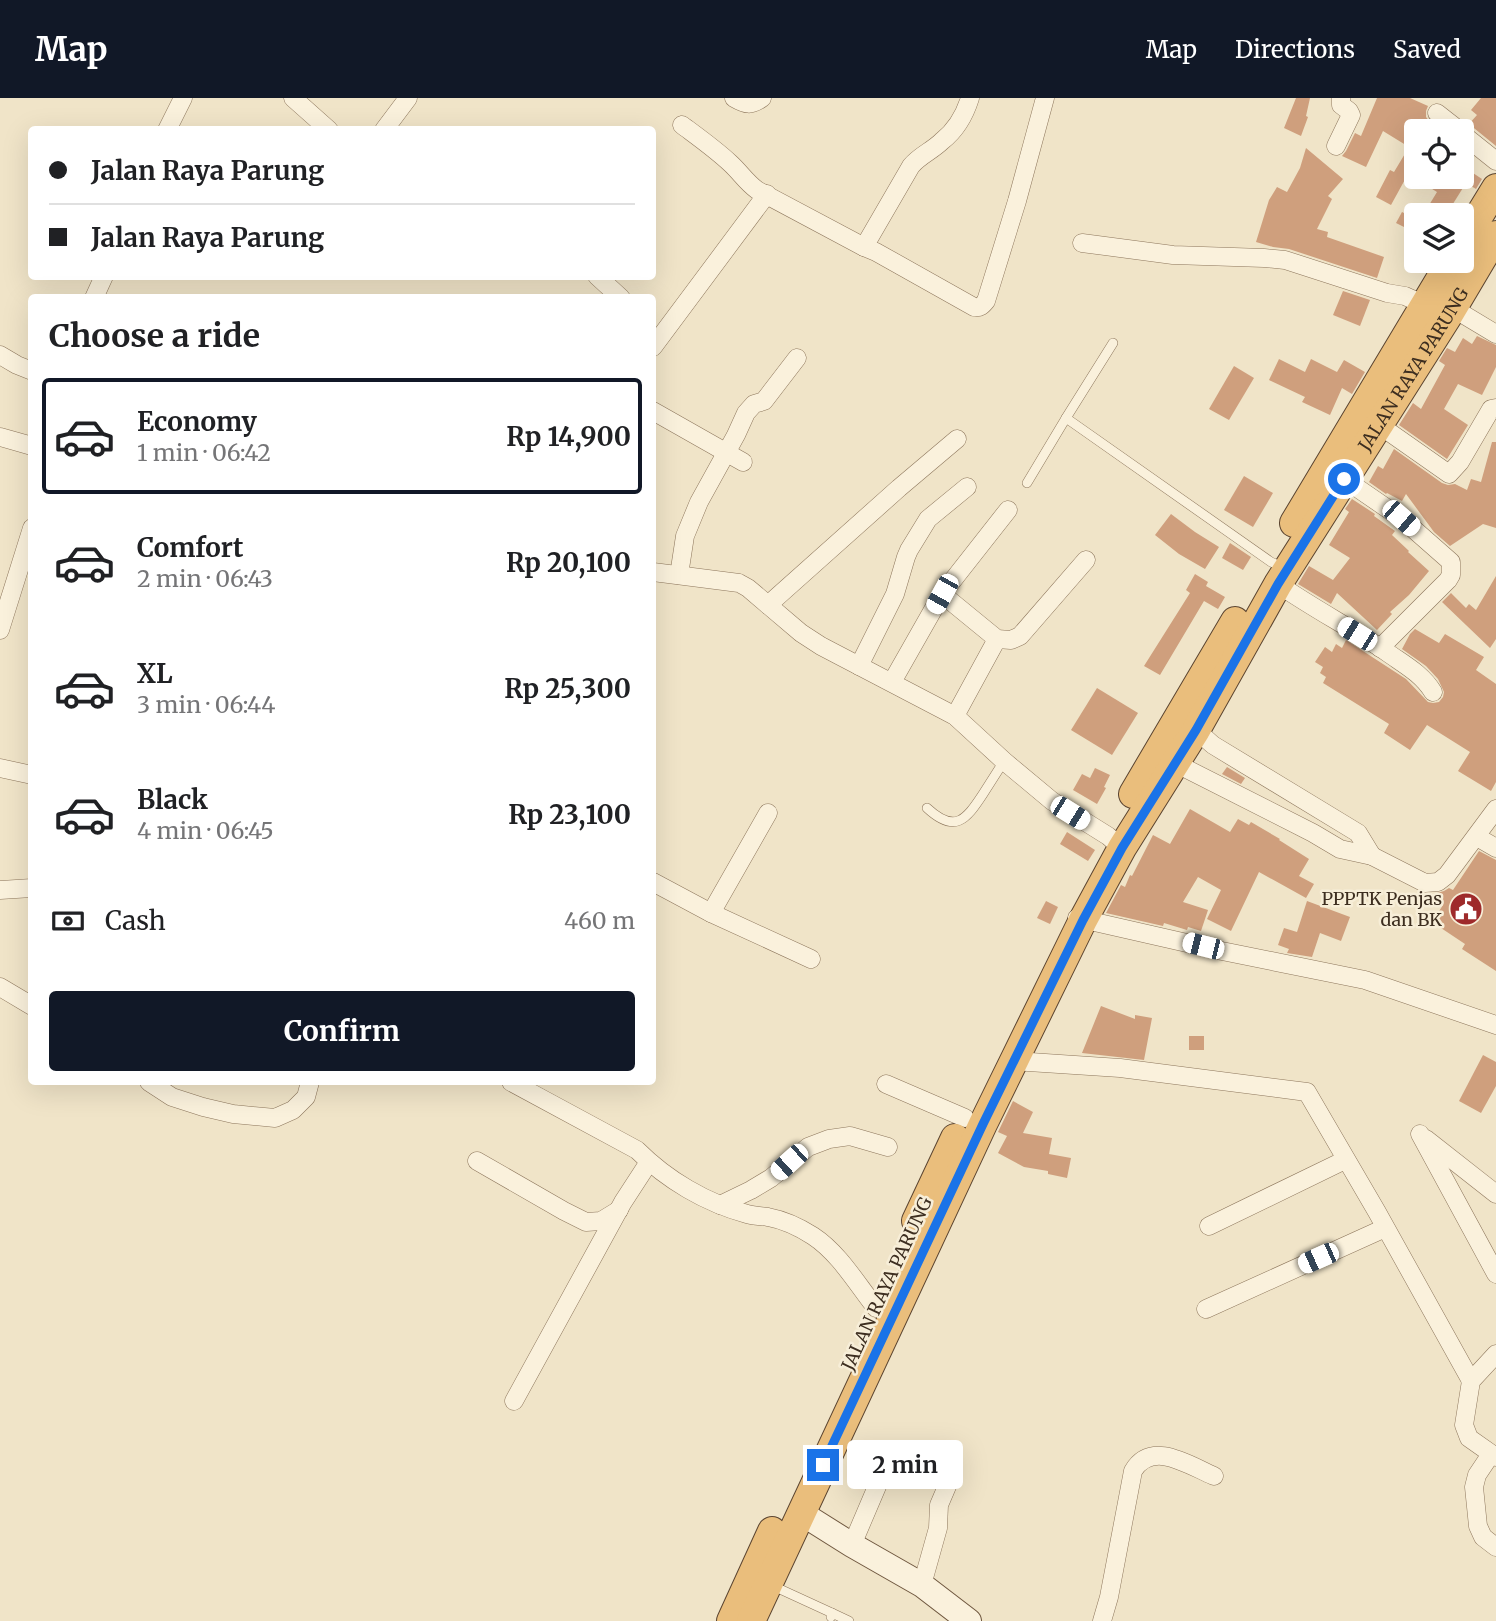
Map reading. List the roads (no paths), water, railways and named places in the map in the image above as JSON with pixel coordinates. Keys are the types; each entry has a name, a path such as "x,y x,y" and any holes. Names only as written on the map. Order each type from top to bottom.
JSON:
{"highway":[{"path":"1474,224 1496,188"},
{"name":"JALAN RAYA PARUNG","path":"1436,303 1496,235"},
{"name":"JALAN RAYA PARUNG","path":"731,1621 876,1308 1014,1061 1076,918 1115,842 1370,418 1436,303 1447,273"},
{"name":"JALAN RAYA PARUNG","path":"751,1621 945,1182 965,1118 1038,974 1076,918"}],"main road":[{"path":"801,1513 922,1585 956,1616"}],"street":[{"path":"169,126 183,98"},
{"path":"293,98 324,126"},
{"path":"387,126 408,98"},
{"path":"734,98 743,104 755,103 762,98"},
{"path":"864,247 911,166 921,155 942,142 965,113 970,98"},
{"path":"682,125 724,157 749,185 974,307 981,307 986,301 1017,201 1045,98"},
{"path":"1336,146 1351,115 1341,105 1340,98"},
{"path":"1437,113 1444,119"},
{"path":"1474,143 1496,161"},
{"path":"659,324 767,194"},
{"path":"1082,243 1173,255 1285,260 1387,293 1436,303 1496,334"},
{"path":"601,280 617,294"},
{"path":"0,355 28,369"},
{"path":"679,575 685,536 699,502 746,413 754,404 764,401 797,358"},
{"path":"1370,418 1449,474 1460,462 1491,409 1496,408"},
{"path":"656,413 743,461"},
{"path":"0,437 28,445"},
{"path":"768,605 957,439"},
{"path":"1336,473 1401,518 1451,562 1451,575 1447,580 1380,648"},
{"path":"859,666 895,594 906,556 913,544 928,519 967,486"},
{"path":"892,682 942,594 1008,510"},
{"path":"0,630 28,541"},
{"path":"942,594 998,639 1011,640 1020,636 1086,560"},
{"path":"656,572 739,583 748,588 821,646 955,716 1052,801 1115,842"},
{"path":"1279,572 1420,675 1433,692"},
{"path":"955,716 998,639"},
{"path":"1186,726 1357,833 1372,856"},
{"path":"1166,759 1340,849 1372,856 1425,883 1442,880 1447,875 1496,809"},
{"path":"0,768 28,774"},
{"path":"711,912 768,813"},
{"path":"1313,833 1328,814"},
{"path":"1477,837 1496,848"},
{"path":"656,884 811,959"},
{"path":"0,890 28,888"},
{"path":"1076,918 1365,980 1496,1026"},
{"path":"0,987 28,1004"},
{"path":"1014,1061 1120,1068 1307,1092 1471,1381"},
{"path":"886,1084 965,1118"},
{"path":"154,1085 172,1097 203,1107 233,1114 275,1118 293,1110 306,1097 309,1085"},
{"path":"518,1085 637,1150 678,1184 720,1205 792,1224 813,1236 829,1249 876,1308"},
{"path":"1496,1194 1420,1135 1496,1274"},
{"path":"720,1205 771,1178 808,1147 830,1139 850,1136 888,1147"},
{"path":"1209,1226 1345,1160"},
{"path":"477,1161 586,1222 601,1221 619,1210"},
{"path":"514,1401 619,1210 649,1162"},
{"path":"1206,1309 1385,1228"},
{"path":"1494,1358 1471,1381 1464,1425 1469,1438 1494,1455 1477,1475 1474,1487 1478,1527 1483,1536 1496,1547"},
{"path":"1102,1621 1133,1471 1138,1462 1155,1455 1167,1455 1214,1476"},
{"path":"852,1545 884,1470"},
{"path":"922,1585 938,1528 939,1506 948,1484"}],"lane":[{"path":"1027,483 1113,343"},
{"path":"1066,418 1279,572"},
{"path":"927,808 947,821 969,816 1004,761"},
{"path":"769,1584 849,1621"}],"place":[{"name":"PPPTK Penjas dan BK","path":"1466,909"}]}
